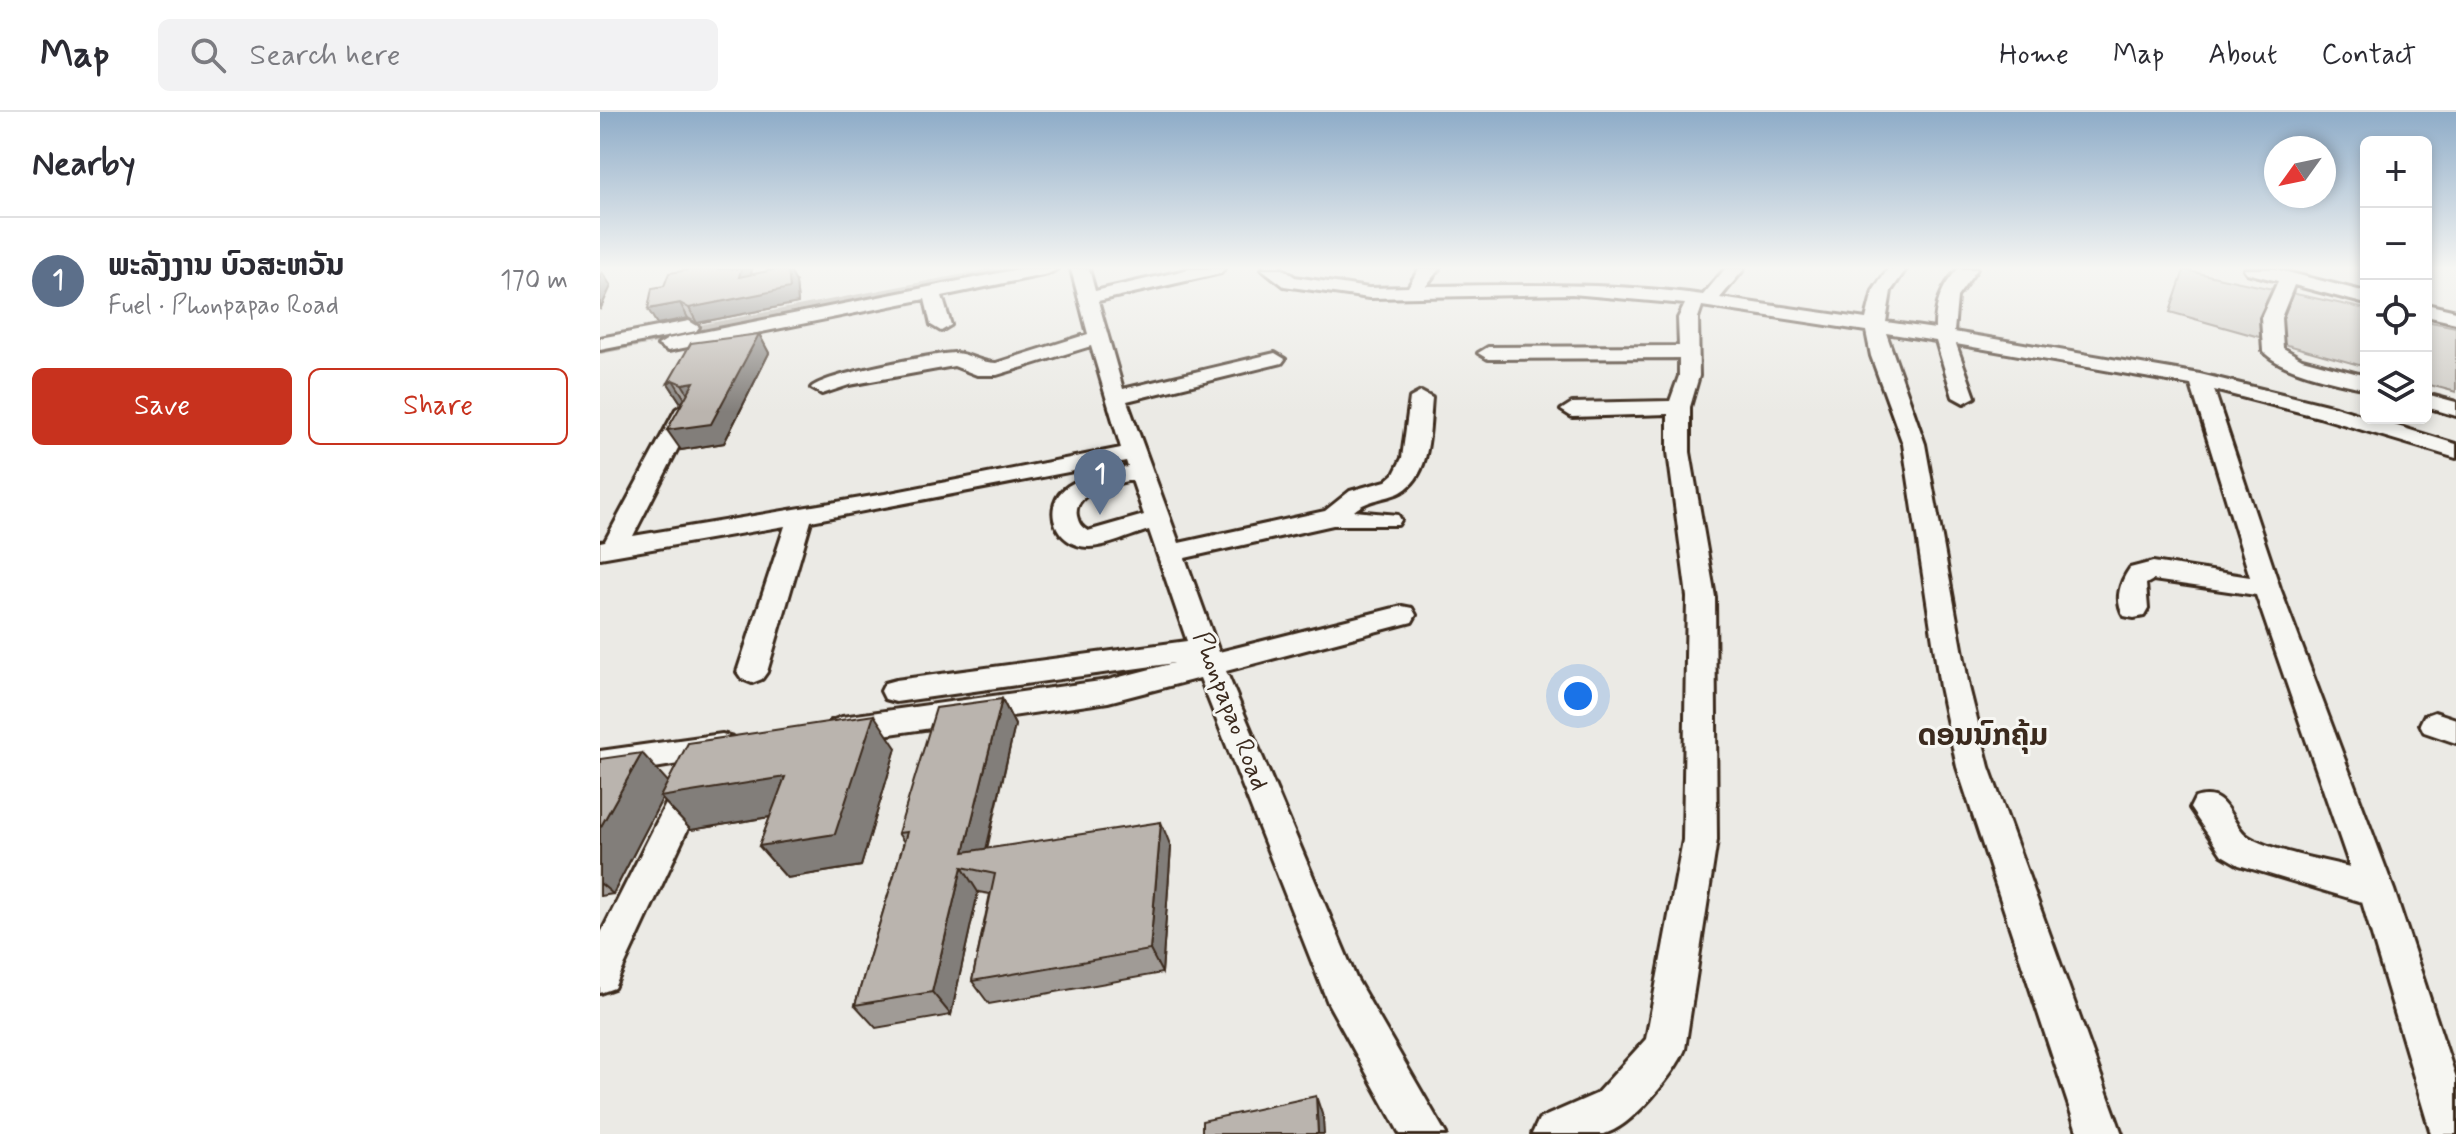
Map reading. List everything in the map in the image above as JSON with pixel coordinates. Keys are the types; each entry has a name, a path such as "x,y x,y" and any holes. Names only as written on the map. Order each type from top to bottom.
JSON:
{"street":[{"path":"600,344 737,317"},
{"path":"668,345 806,317"},
{"path":"939,317 941,325"},
{"name":"Phonpapao Road","path":"1094,317 1115,397 1169,553 1342,990 1424,1134"},
{"path":"1554,1134 1611,1109 1665,1049 1700,840 1701,597 1679,452 1679,407 1689,376 1689,317"},
{"path":"1811,317 2200,380 2327,412 2456,451"},
{"path":"1875,317 1883,368 1910,423 1940,604 1973,766 2052,1003 2100,1134"},
{"path":"1945,317 1944,337 1952,369 1964,397"},
{"path":"2271,317 2273,351 2295,363 2360,381"},
{"path":"822,388 844,380 956,359 977,369 997,369 1100,337"},
{"path":"1488,353 1689,352"},
{"path":"1115,397 1275,359"},
{"path":"2200,380 2267,588 2376,890 2453,1134"},
{"path":"1333,517 1355,497 1389,488 1404,477 1417,437 1421,398"},
{"path":"2432,402 2456,409"},
{"path":"1572,410 1679,407"},
{"path":"605,550 687,409"},
{"path":"605,550 1138,461"},
{"path":"1138,461 1076,491 1066,500 1063,514 1070,530 1078,537 1089,539 1158,519"},
{"path":"752,672 800,517"},
{"path":"1169,553 1333,517 1389,520"},
{"path":"2134,609 2133,584 2139,574 2153,571 2267,588"},
{"path":"817,732 1108,691 1208,658 1402,615"},
{"path":"896,691 1208,658"},
{"path":"600,764 756,741"},
{"path":"600,975 710,748"},
{"path":"2207,808 2234,845 2251,855 2376,890"}],"shaded area":[{"path":"2187,317 2360,317 2360,365"},
{"path":"2432,322 2456,327 2456,392 2432,386"}],"building":[{"path":"759,334 711,424 667,430 694,382 682,384 673,380 668,383 691,343"},
{"path":"1002,699 964,852 1161,822 1150,950 972,981 995,874 962,867 932,992 855,1005 907,832 898,833 936,708"},
{"path":"874,715 835,834 759,846 785,777 660,797 688,743"},
{"path":"642,753 600,828 600,759"},
{"path":"1316,1096 1318,1134 1202,1134 1202,1121"}],"waterway":[{"path":"600,349 768,317"}],"place":[{"name":"ພະລັງງານ ບົວສະຫວັນ","path":"1100,515"}],"district":[{"name":"ດອນນົກຄຸ້ມ","path":"1983,736"}]}
